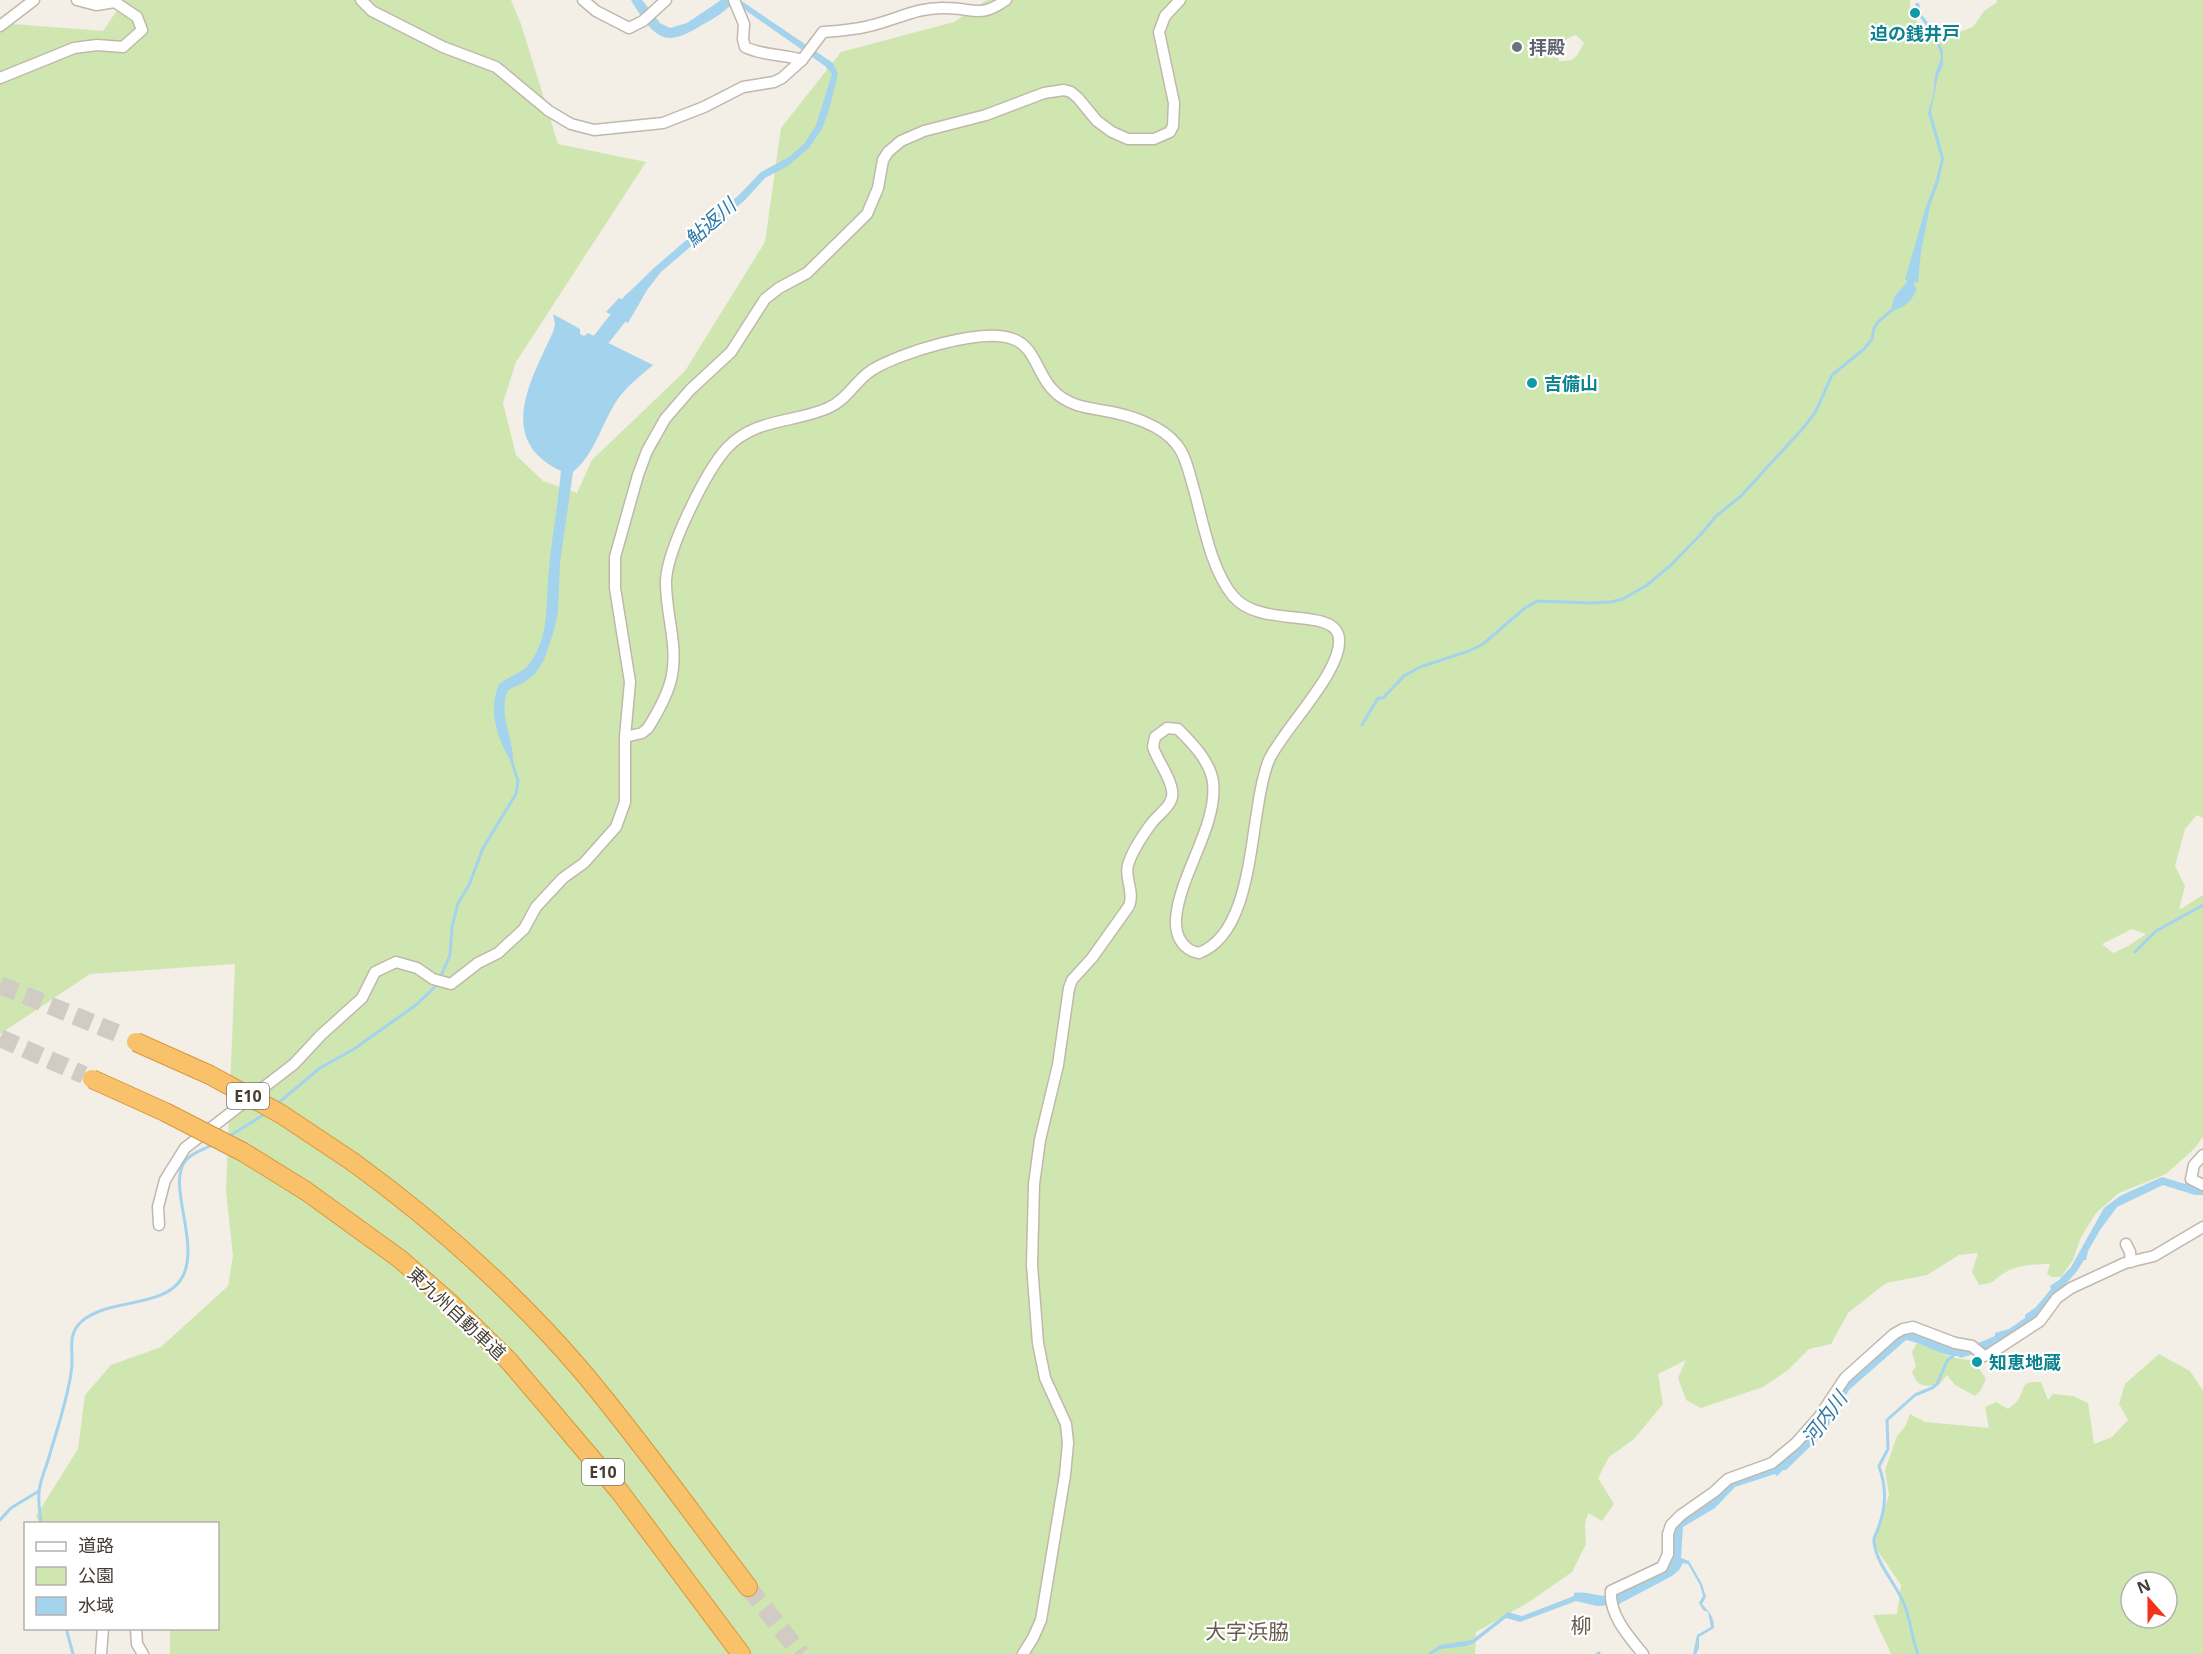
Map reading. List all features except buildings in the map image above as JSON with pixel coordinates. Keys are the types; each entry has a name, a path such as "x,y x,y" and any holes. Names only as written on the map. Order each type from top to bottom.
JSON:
{"highway":[{"name":"E10","path":"130,1039 210,1075 281,1114 385,1185 462,1249 525,1309 582,1371 748,1587"},
{"name":"東九州自動車道","path":"88,1077 165,1112 243,1152 306,1191 400,1259 449,1302 509,1361 620,1492 741,1654"}],"street":[{"path":"0,26 34,0"},
{"path":"0,78 74,48 97,45 123,47 142,30 137,17 115,2 96,5 77,0"},
{"path":"361,0 372,11 443,47 496,67 549,111 571,124 594,130 663,123 704,107 743,87 774,82 782,78 807,54 823,32 867,27 893,20 916,10 946,8 981,12 994,9 1006,0"},
{"path":"583,0 596,11 624,27 634,27 666,0"},
{"path":"159,1225 158,1207 165,1180 185,1148 294,1064 321,1035 362,998 375,972 396,962 417,968 433,980 451,984 478,963 498,953 524,929 536,907 563,878 585,863 616,827 625,802 625,737 630,682 615,588 615,557 638,475 647,451 665,419 690,390 731,352 765,299 779,288 807,273 867,214 878,188 883,159 901,141 924,131 986,115 1044,93 1064,90 1078,98 1097,121 1112,132 1128,139 1154,139 1170,132 1173,126 1174,103 1159,32 1165,16 1180,0"},
{"path":"735,5 744,24 745,47 753,51 791,57 807,54"},
{"path":"625,737 642,733 648,728 670,684 673,656 666,590 669,561 696,498 728,447 757,427 833,406 848,395 870,372 882,365 927,348 967,338 1001,336 1014,339 1030,352 1044,381 1061,398 1073,404 1133,418 1167,435 1181,451 1211,551 1225,585 1236,600 1248,609 1260,613 1315,619 1337,630 1339,649 1333,665 1269,760 1261,786 1242,895 1227,930 1211,947 1199,954 1187,949 1176,928 1178,909 1207,820 1212,800 1213,780 1206,764 1184,735 1178,729 1167,728 1155,737 1153,747 1167,775 1172,790 1171,800 1149,826 1129,861 1127,872 1131,901 1129,906 1092,958 1072,980 1069,988 1054,1085 1036,1167 1032,1238 1033,1293 1038,1343 1045,1378 1066,1424 1068,1454 1041,1620 1023,1654"},
{"path":"2203,1155 2194,1165 2191,1179 2203,1185"},
{"path":"1643,1654 1627,1633 1611,1600 1611,1591 1662,1567 1668,1554 1668,1534 1671,1525 1728,1479 1772,1463 1788,1450 1819,1417 1845,1378 1894,1334 1913,1327 1955,1343 1971,1346 1984,1356 1988,1355 2040,1321 2057,1298 2071,1288 2131,1262 2154,1256 2203,1227"},
{"path":"2126,1244 2131,1262"},
{"path":"101,1654 103,1630"},
{"path":"136,1630 137,1644 143,1654"}],"green space":[{"path":"124,0 511,0 521,24 558,144 646,162 516,362 503,403 516,455 543,481 577,493 592,460 685,371 765,242 781,128 841,52 954,22 987,0 1910,0 1910,9 1922,30 1948,36 1973,27 1984,11 1997,0 2203,0 2203,818 2197,815 2185,829 2175,866 2185,886 2179,910 2203,895 2203,1137 2194,1149 2166,1174 2119,1193 2096,1213 2081,1237 2073,1260 2061,1277 2052,1277 2047,1274 2050,1264 2033,1265 2009,1270 1991,1282 1979,1285 1972,1272 1978,1253 1959,1255 1927,1275 1886,1283 1848,1313 1831,1344 1809,1349 1788,1370 1763,1387 1701,1408 1686,1400 1678,1378 1686,1360 1658,1374 1663,1404 1634,1439 1609,1457 1598,1478 1614,1504 1602,1521 1588,1513 1585,1524 1586,1544 1572,1572 1529,1602 1476,1632 1475,1654 170,1654 170,1630 219,1630 219,1522 39,1522 36,1516 78,1449 85,1395 111,1365 161,1347 228,1286 233,1256 226,1191 235,964 90,974 0,1034 0,23 103,31","holes":["1576,35 1584,43 1573,59 1559,61 1559,48 1567,39","2132,929 2146,934 2113,953 2102,944"]},
{"path":"1917,1343 1949,1356 1971,1360 1971,1365 1980,1370 1986,1379 1981,1390 1975,1396 1955,1385 1947,1375 1939,1385 1925,1386 1916,1381 1912,1372 1916,1366 1912,1352"},
{"path":"2159,1354 2190,1371 2203,1391 2203,1654 1891,1654 1873,1615 1897,1614 1901,1585 1873,1544 1889,1495 1885,1470 1897,1436 1905,1427 1910,1414 1925,1422 1989,1428 1985,1407 1996,1402 2008,1409 2018,1399 2027,1383 2041,1382 2048,1400 2053,1394 2073,1396 2088,1403 2094,1444 2112,1437 2128,1420 2119,1404 2125,1384"}],"water":[{"path":"631,0 642,0 660,23 670,28 687,23 721,0 740,0 833,63 838,74 822,129 809,148 788,166 765,178 745,200 661,272 647,290 628,323 606,312 619,298 622,299 655,267 740,194 761,172 789,157 804,144 816,125 832,74 825,66 738,5 730,6 690,32 669,38 651,29"},
{"path":"1915,3 1919,3 1922,15 1933,29 1943,51 1943,65 1938,76 1931,112 1944,158 1930,206 1921,252 1918,283 1915,282 1914,286 1917,288 1907,304 1891,311 1894,297 1908,281 1905,280 1941,159 1928,113 1933,96 1935,75 1941,58 1940,52 1934,37 1919,16"},
{"path":"553,314 580,329 580,334 584,336 588,333 653,365 618,399 592,449 573,472 560,563 558,612 554,631 544,660 535,674 508,690 505,700 505,718 512,746 513,765 499,736 494,705 499,684 523,670 537,652 546,617 550,556 561,471 541,458 529,443 524,426 524,408 528,389 553,332 555,324"},
{"name":"河内川","path":"2162,1177 2185,1184 2186,1182 2203,1185 2203,1195 2195,1195 2163,1185 2117,1207 2100,1230 2088,1251 2086,1260 2030,1325 1985,1351 1960,1358 1906,1340 1849,1390 1824,1433 1786,1470 1777,1476 1775,1474 1735,1487 1715,1508 1683,1527 1681,1558 1689,1561 1702,1584 1706,1597 1702,1604 1711,1614 1714,1624 1714,1628 1699,1637 1699,1648 1696,1654 1693,1654 1697,1635 1711,1627 1708,1612 1703,1610 1699,1603 1703,1596 1700,1585 1688,1564 1683,1563 1672,1576 1617,1605 1597,1606 1576,1601 1520,1622 1506,1618 1474,1643 1427,1654 1440,1645 1472,1640 1508,1612 1522,1616 1574,1596 1574,1593 1613,1595 1652,1577 1671,1560 1675,1528 1731,1482 1763,1472 1844,1386 1899,1335 1912,1332 1957,1349 1976,1344 1995,1336 1995,1333 2009,1329 2036,1307 2051,1289 2050,1286 2071,1267 2104,1208 2120,1196"}],"waterway":[{"name":"鮎返川","path":"589,355 632,300"},
{"path":"1362,725 1378,698 1383,698 1404,676 1420,667 1483,644 1525,608 1537,601 1611,602 1623,599 1647,585 1670,566 1716,516 1741,496 1804,427 1816,411 1832,375 1864,349 1872,339 1878,322 1892,310"},
{"path":"277,1104 320,1068 354,1049 416,1005 437,985 450,955 452,927 458,903 469,885 483,848 516,794 518,781 512,762"},
{"path":"2135,952 2156,931 2203,905"},
{"path":"228,1137 265,1114"},
{"path":"41,1522 40,1488 67,1394 74,1333 82,1321 94,1314 108,1308 164,1294 183,1276 188,1246 179,1183 181,1170 189,1157 214,1144"},
{"path":"1918,1654 1903,1601 1879,1560 1874,1542 1883,1513 1884,1498 1879,1466 1888,1449 1887,1420 1915,1395 1937,1384 1947,1361 1953,1356"},
{"path":"0,1520 11,1508 39,1491"},
{"path":"67,1630 73,1654"}],"tunnel":[{"path":"0,985 124,1036"},
{"path":"0,1038 84,1075"},
{"path":"748,1587 801,1654"}],"place":[{"name":"迫の銭井戸","path":"1915,13"},
{"name":"拝殿","path":"1517,47"},
{"name":"吉備山","path":"1532,383"},
{"name":"知恵地蔵","path":"1977,1362"}],"district":[{"name":"柳","path":"1581,1625"},
{"name":"大字浜脇","path":"1247,1631"}]}
